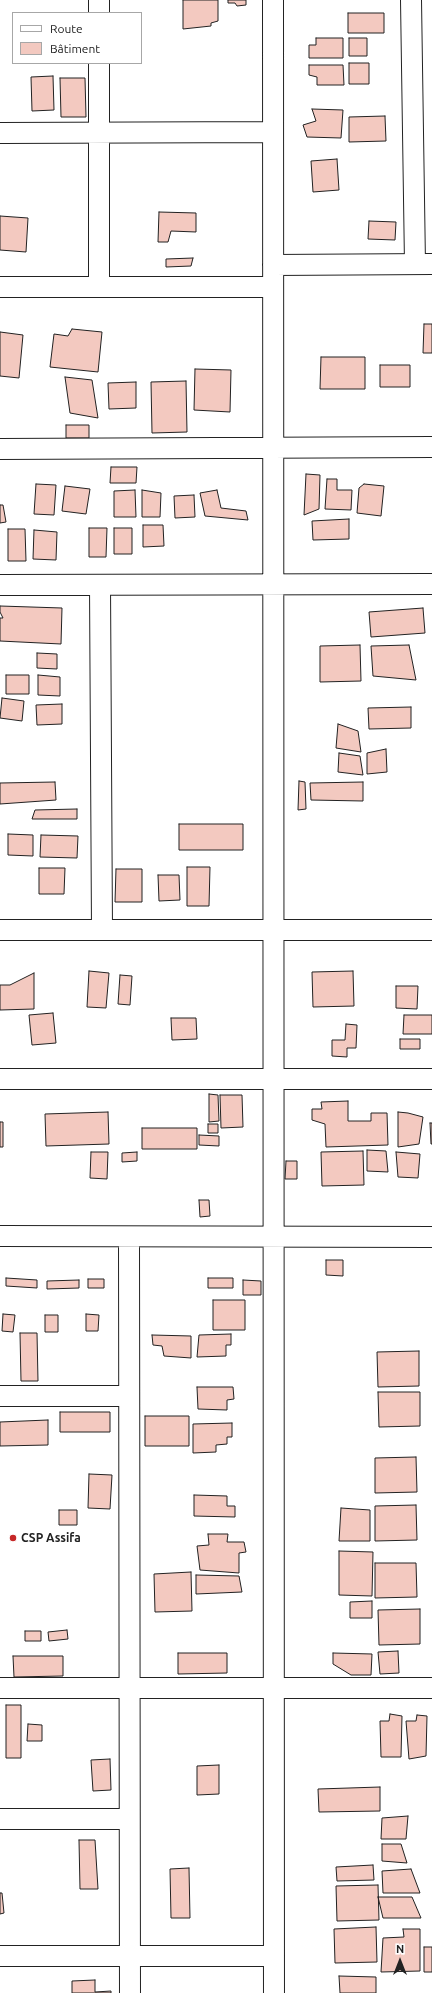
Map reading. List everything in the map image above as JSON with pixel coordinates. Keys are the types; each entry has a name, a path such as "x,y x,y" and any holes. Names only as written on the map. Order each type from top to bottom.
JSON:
{"street":[{"path":"99,0 99,12"},
{"path":"273,0 274,1993"},
{"path":"273,265 423,264 411,0"},
{"path":"99,64 99,287"},
{"path":"0,133 99,134 273,132"},
{"path":"0,287 273,287"},
{"path":"0,449 432,447"},
{"path":"100,584 102,930"},
{"path":"0,585 432,584"},
{"path":"0,930 432,930"},
{"path":"0,1079 432,1079"},
{"path":"0,1236 432,1237"},
{"path":"129,1237 130,1993"},
{"path":"0,1396 129,1396"},
{"path":"0,1688 432,1688"},
{"path":"0,1819 129,1819"},
{"path":"0,1956 274,1956"}],"building":[{"path":"183,0 218,0 218,21 211,23 211,26 183,29"},
{"path":"228,0 246,0 246,5 237,6 235,3 228,3"},
{"path":"348,13 384,13 384,33 348,33"},
{"path":"316,38 343,38 343,58 309,58 309,45 316,45"},
{"path":"349,38 367,38 367,56 349,56"},
{"path":"349,63 369,63 369,84 349,84"},
{"path":"309,65 343,65 344,85 317,85 317,77 309,75"},
{"path":"53,76 54,110 32,111 31,77"},
{"path":"60,78 85,78 86,117 61,117"},
{"path":"312,109 343,110 341,138 307,137 303,125 316,121"},
{"path":"385,116 386,141 349,142 349,117"},
{"path":"337,159 339,190 313,192 311,161"},
{"path":"159,212 196,213 196,232 171,231 168,242 158,242"},
{"path":"0,216 28,218 26,252 0,250"},
{"path":"369,221 396,222 395,240 368,239"},
{"path":"193,258 191,266 166,267 166,259"},
{"path":"424,324 432,324 432,353 423,353"},
{"path":"72,329 102,332 98,372 50,367 54,334 68,336"},
{"path":"0,332 23,335 19,378 0,376"},
{"path":"321,357 365,357 365,389 320,389"},
{"path":"380,365 410,365 410,387 380,387"},
{"path":"195,369 231,370 230,412 194,410"},
{"path":"65,377 92,380 98,418 70,413"},
{"path":"186,381 187,432 152,433 151,382"},
{"path":"136,382 136,408 109,409 108,383"},
{"path":"66,425 89,425 89,438 66,438"},
{"path":"111,467 137,467 136,483 110,483"},
{"path":"306,474 320,475 319,509 304,515"},
{"path":"327,479 337,479 337,490 352,490 351,510 325,509"},
{"path":"36,484 56,485 54,515 34,514"},
{"path":"364,484 384,486 381,516 357,513 359,488"},
{"path":"65,486 90,489 86,514 62,511"},
{"path":"135,490 136,517 114,517 114,491"},
{"path":"142,490 161,493 160,517 142,517"},
{"path":"217,490 221,508 246,511 248,520 205,516 200,493"},
{"path":"194,495 195,517 175,518 174,496"},
{"path":"0,505 3,505 6,522 0,523"},
{"path":"349,519 349,539 313,540 312,521"},
{"path":"143,525 163,525 164,546 143,547"},
{"path":"89,528 107,528 106,557 89,557"},
{"path":"114,528 132,528 132,554 114,554"},
{"path":"8,529 25,529 26,561 8,561"},
{"path":"34,530 57,532 56,560 33,559"},
{"path":"0,606 62,608 61,644 0,641 0,618 3,618 0,612"},
{"path":"423,608 425,633 371,637 369,612"},
{"path":"360,645 361,681 320,682 320,646"},
{"path":"409,645 416,680 373,676 371,646"},
{"path":"37,653 57,654 57,669 37,668"},
{"path":"6,675 29,675 29,694 6,694"},
{"path":"38,675 60,677 60,696 38,695"},
{"path":"2,698 24,701 22,721 0,718"},
{"path":"62,704 62,724 37,725 36,705"},
{"path":"411,707 411,728 369,729 368,708"},
{"path":"338,724 358,731 361,752 336,748"},
{"path":"386,749 387,772 367,774 367,753"},
{"path":"339,753 360,756 363,775 338,772"},
{"path":"299,781 305,782 306,809 298,810"},
{"path":"55,782 56,800 0,804 0,783"},
{"path":"363,782 363,801 311,800 310,783"},
{"path":"77,809 77,819 32,819 35,810"},
{"path":"179,824 243,824 243,850 179,850"},
{"path":"8,834 33,835 33,856 8,855"},
{"path":"41,835 78,836 77,858 40,857"},
{"path":"187,867 210,867 209,906 187,906"},
{"path":"39,868 65,868 64,894 39,894"},
{"path":"116,869 142,869 142,902 115,902"},
{"path":"158,875 179,875 180,900 159,901"},
{"path":"89,971 109,973 106,1008 87,1007"},
{"path":"353,971 354,1006 313,1007 312,972"},
{"path":"34,973 34,1009 0,1010 0,985 10,985"},
{"path":"120,975 132,976 130,1005 118,1004"},
{"path":"396,986 418,986 417,1009 396,1008"},
{"path":"53,1013 56,1043 32,1045 29,1015"},
{"path":"404,1015 432,1015 432,1034 403,1034"},
{"path":"171,1018 196,1018 197,1039 172,1040"},
{"path":"346,1024 357,1025 356,1048 347,1048 347,1057 332,1056 332,1040 345,1040"},
{"path":"400,1039 420,1039 420,1049 400,1049"},
{"path":"209,1094 218,1095 219,1121 209,1122"},
{"path":"220,1095 242,1095 243,1127 221,1128"},
{"path":"348,1101 348,1121 371,1121 371,1113 387,1113 388,1145 326,1147 325,1124 312,1120 312,1109 322,1109 321,1102"},
{"path":"108,1112 109,1144 46,1146 45,1114"},
{"path":"398,1112 423,1117 419,1144 398,1147"},
{"path":"0,1122 3,1122 3,1147 0,1147"},
{"path":"430,1123 432,1123 432,1144 431,1144"},
{"path":"208,1124 218,1124 218,1133 208,1133"},
{"path":"142,1128 197,1128 197,1149 142,1149"},
{"path":"199,1135 219,1136 219,1146 199,1145"},
{"path":"367,1150 386,1151 388,1172 367,1171"},
{"path":"363,1151 364,1185 322,1186 321,1152"},
{"path":"91,1152 108,1152 107,1179 90,1178"},
{"path":"137,1152 137,1161 122,1162 122,1153"},
{"path":"396,1152 420,1154 418,1178 398,1177"},
{"path":"286,1161 297,1161 297,1179 285,1179"},
{"path":"199,1200 209,1200 210,1216 200,1217"},
{"path":"326,1260 343,1260 343,1276 326,1275"},
{"path":"6,1278 37,1280 37,1288 6,1286"},
{"path":"208,1278 233,1278 233,1288 208,1288"},
{"path":"88,1279 104,1279 104,1288 88,1288"},
{"path":"79,1280 79,1288 47,1289 47,1281"},
{"path":"243,1280 261,1281 261,1295 243,1295"},
{"path":"213,1300 245,1300 245,1330 213,1330"},
{"path":"3,1314 15,1315 13,1332 2,1331"},
{"path":"86,1314 99,1315 98,1331 86,1331"},
{"path":"45,1315 58,1315 58,1332 45,1332"},
{"path":"20,1333 37,1333 38,1381 21,1381"},
{"path":"231,1334 231,1345 226,1345 226,1356 197,1357 199,1335"},
{"path":"152,1335 191,1336 191,1358 164,1356 162,1346 153,1345"},
{"path":"419,1351 419,1386 378,1387 377,1352"},
{"path":"197,1387 233,1387 234,1399 227,1400 227,1410 198,1409"},
{"path":"378,1392 420,1392 420,1426 379,1427"},
{"path":"60,1412 110,1412 110,1432 60,1432"},
{"path":"145,1416 189,1416 189,1446 145,1446"},
{"path":"48,1420 48,1445 0,1446 0,1422"},
{"path":"232,1423 232,1437 227,1437 227,1444 216,1445 216,1452 193,1453 193,1424"},
{"path":"416,1457 417,1492 375,1493 375,1458"},
{"path":"89,1474 112,1475 110,1509 88,1508"},
{"path":"194,1495 227,1496 227,1506 235,1506 235,1517 194,1516"},
{"path":"416,1505 417,1540 375,1541 375,1506"},
{"path":"341,1508 370,1510 370,1541 339,1541"},
{"path":"59,1510 77,1510 77,1525 59,1525"},
{"path":"208,1534 228,1534 227,1542 244,1542 246,1552 239,1553 239,1573 200,1570 197,1546 209,1545"},
{"path":"339,1551 373,1552 372,1596 339,1595"},
{"path":"375,1563 416,1563 417,1597 375,1598"},
{"path":"191,1572 192,1611 155,1612 154,1574"},
{"path":"196,1575 239,1576 242,1592 196,1594"},
{"path":"372,1601 372,1618 350,1618 350,1602"},
{"path":"420,1609 420,1644 379,1645 378,1610"},
{"path":"67,1630 68,1639 49,1641 48,1632"},
{"path":"25,1631 41,1631 41,1641 25,1641"},
{"path":"398,1651 399,1673 380,1674 378,1652"},
{"path":"178,1653 227,1653 227,1673 178,1674"},
{"path":"333,1653 372,1654 371,1675 351,1675 333,1664"},
{"path":"13,1656 63,1656 63,1676 14,1677"},
{"path":"6,1705 21,1705 21,1758 6,1758"},
{"path":"390,1714 402,1716 401,1757 381,1757 380,1721 389,1721"},
{"path":"417,1715 427,1716 426,1756 409,1759 406,1721 416,1721"},
{"path":"28,1724 42,1725 42,1741 27,1741"},
{"path":"110,1759 111,1790 93,1791 91,1760"},
{"path":"219,1765 219,1794 197,1795 197,1766"},
{"path":"380,1787 380,1811 319,1812 318,1789"},
{"path":"408,1816 406,1839 381,1839 382,1818"},
{"path":"79,1840 95,1840 98,1889 80,1889"},
{"path":"382,1844 401,1844 407,1863 382,1861"},
{"path":"373,1865 374,1880 337,1881 336,1867"},
{"path":"189,1868 190,1918 171,1918 170,1869"},
{"path":"411,1869 420,1893 383,1893 382,1871"},
{"path":"378,1885 379,1920 337,1921 336,1886"},
{"path":"0,1893 2,1893 4,1913 0,1914"},
{"path":"378,1897 412,1897 421,1918 383,1918"},
{"path":"376,1927 377,1962 335,1963 334,1929"},
{"path":"403,1929 420,1929 420,1971 381,1972 383,1938 404,1937"},
{"path":"424,1947 432,1947 432,1972 424,1972"},
{"path":"339,1976 376,1977 376,1993 340,1993"},
{"path":"95,1980 95,1992 111,1991 111,1993 72,1993 72,1981"}],"place":[{"name":"CSP Assifa","path":"13,1538"}]}
